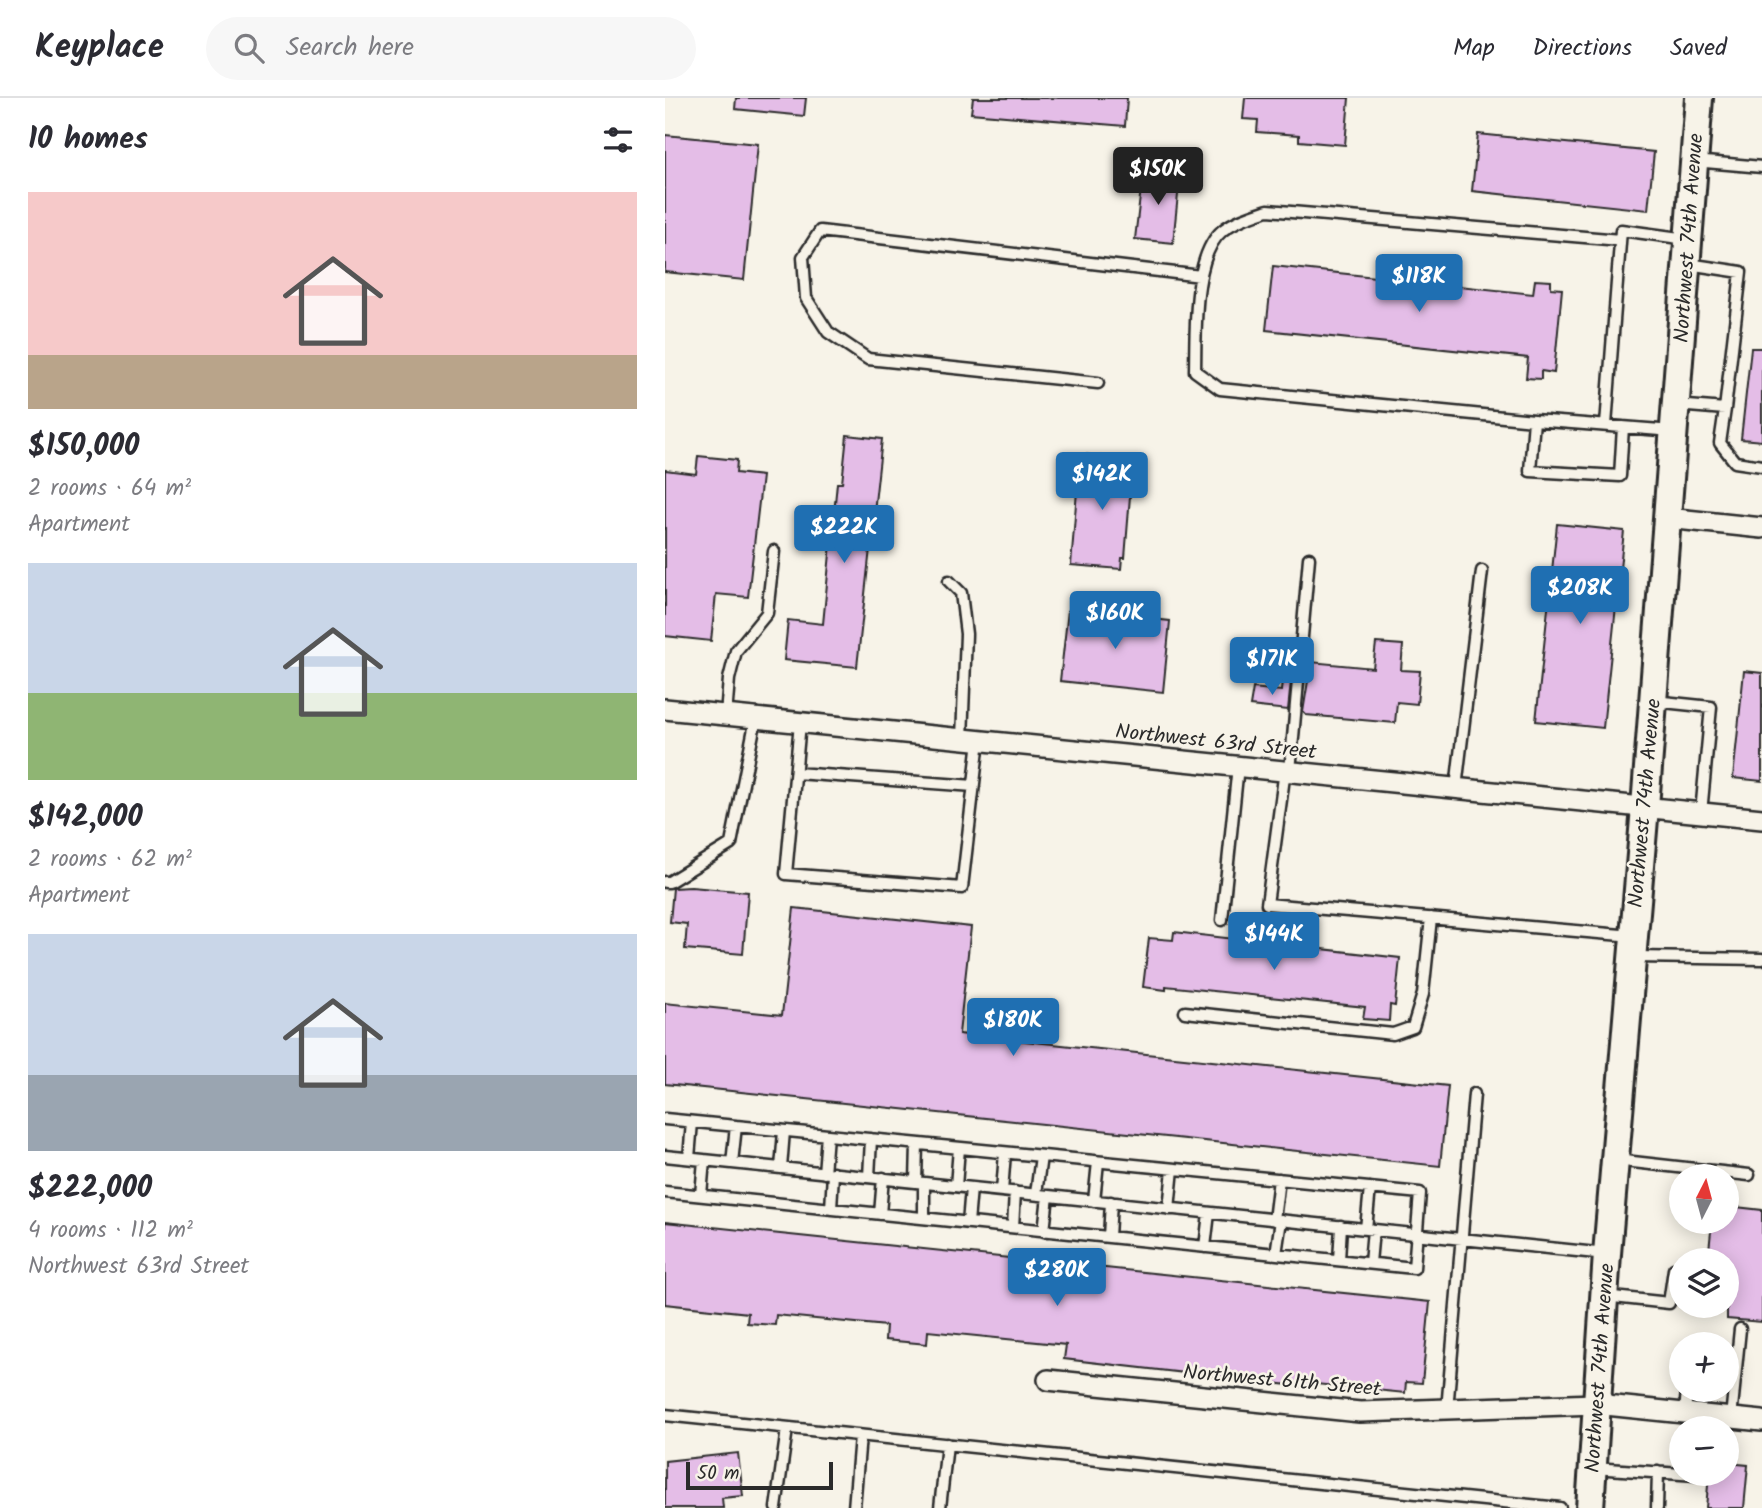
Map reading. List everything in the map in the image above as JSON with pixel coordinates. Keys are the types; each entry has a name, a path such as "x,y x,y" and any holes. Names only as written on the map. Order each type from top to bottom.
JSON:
{"street":[{"name":"Northwest 74th Avenue","path":"1590,1508 1607,1254 1645,807 1699,98"},
{"path":"1667,518 1762,528"},
{"name":"Northwest 63rd Street","path":"665,709 1762,819"},
{"name":"Northwest 61th Street","path":"1048,1381 1360,1412 1596,1404 1713,1416"},
{"name":"Northwest 61th Street","path":"1739,1419 1762,1421"}],"lane":[{"path":"1694,161 1762,167"},
{"path":"1620,240 1268,210 1245,217 1223,230 1206,249 1201,276 1195,371 1220,388 1623,427 1725,409"},
{"path":"1606,425 1621,230 1741,272 1720,443 1735,462 1762,466"},
{"path":"1098,383 868,359 828,332 806,298 803,257 820,232 1201,276"},
{"path":"1534,420 1530,471 1621,476 1623,427"},
{"path":"726,715 729,679 736,651 767,613 774,551"},
{"path":"1308,558 1287,771 1267,904 1431,918 1632,946 1762,960"},
{"path":"1456,788 1482,571"},
{"path":"800,723 786,874 962,888 974,786 966,634 961,593 949,580"},
{"path":"1653,701 1711,706 1701,813"},
{"path":"665,882 731,844 756,718"},
{"path":"1222,920 1238,766"},
{"path":"796,773 974,786"},
{"path":"1185,1012 1393,1034 1405,1031 1413,1027 1423,994 1431,918"},
{"path":"1447,1410 1474,1094"},
{"path":"665,1119 1420,1193 1413,1268 665,1192"},
{"path":"688,1158 692,1122"},
{"path":"732,1163 736,1126"},
{"path":"781,1168 784,1131"},
{"path":"827,1135 831,1209"},
{"path":"869,1177 871,1139"},
{"path":"917,1144 924,1218"},
{"path":"955,1186 959,1148"},
{"path":"1002,1191 1006,1153"},
{"path":"665,1156 1607,1254"},
{"path":"1036,1195 1041,1156"},
{"path":"701,1195 704,1160"},
{"path":"1615,1160 1749,1175"},
{"path":"1094,1201 1098,1162"},
{"path":"1169,1209 1173,1169"},
{"path":"880,1214 883,1178"},
{"path":"1276,1254 1279,1179"},
{"path":"968,1223 971,1188"},
{"path":"1370,1188 1370,1264"},
{"path":"1013,1227 1015,1192"},
{"path":"1044,1231 1048,1196"},
{"path":"1109,1237 1111,1202"},
{"path":"1205,1247 1209,1213"},
{"path":"1339,1260 1341,1226"},
{"path":"1604,1296 1669,1303"},
{"path":"1731,1416 1740,1329"},
{"path":"1685,1413 1686,1402"},
{"path":"665,1415 1508,1505 1560,1508"},
{"path":"776,1508 787,1429"},
{"path":"854,1508 860,1436"},
{"path":"940,1508 947,1444"},
{"path":"1592,1468 1669,1473"},
{"path":"1657,1508 1658,1472"}],"building":[{"path":"736,98 806,98 804,116 735,109"},
{"path":"973,98 1127,98 1125,126 971,113"},
{"path":"1245,98 1349,98 1345,145 1299,141 1299,135 1257,132 1258,120 1243,119"},
{"path":"1478,134 1654,152 1648,210 1472,191"},
{"path":"665,135 758,144 744,280 665,272"},
{"path":"1143,171 1180,175 1173,243 1135,239"},
{"path":"1273,266 1533,294 1535,280 1551,281 1551,288 1562,289 1554,373 1541,371 1541,379 1526,378 1528,358 1266,330"},
{"path":"1751,348 1762,348 1762,441 1741,439"},
{"path":"847,435 882,439 857,667 784,660 788,620 823,624 837,483 842,483"},
{"path":"1080,454 1133,459 1125,558 1122,558 1121,569 1071,565"},
{"path":"698,456 737,460 736,473 762,476 748,597 716,594 711,641 665,636 665,470 696,474"},
{"path":"1557,524 1624,531 1603,728 1536,721"},
{"path":"1068,610 1170,621 1163,692 1060,681"},
{"path":"1376,643 1403,645 1401,670 1420,671 1417,704 1397,702 1395,723 1306,715 1303,712 1311,662 1373,668"},
{"path":"1744,671 1762,673 1762,781 1733,778"},
{"path":"1282,680 1291,681 1288,710 1250,706 1253,688 1281,691"},
{"path":"673,888 748,892 743,954 685,949 687,924 670,922"},
{"path":"794,908 971,927 959,1034 1448,1086 1440,1166 665,1084 665,1003 782,1015"},
{"path":"1174,932 1400,958 1395,1006 1390,1005 1389,1021 1363,1019 1365,1007 1166,986 1166,990 1143,987 1149,938 1173,940"},
{"path":"1739,1207 1762,1210 1762,1322 1727,1319 1739,1318 1739,1248 1709,1248 1711,1234 1739,1234"},
{"path":"665,1222 1430,1302 1422,1383 1406,1382 1405,1393 1316,1384 1315,1388 1064,1359 1066,1345 928,1331 927,1344 885,1340 886,1326 776,1315 775,1325 747,1323 748,1313 665,1304"},
{"path":"738,1453 743,1496 722,1498 723,1508 665,1508 665,1461"},
{"path":"1739,1464 1748,1465 1744,1508 1706,1508 1708,1486 1739,1486"}]}
